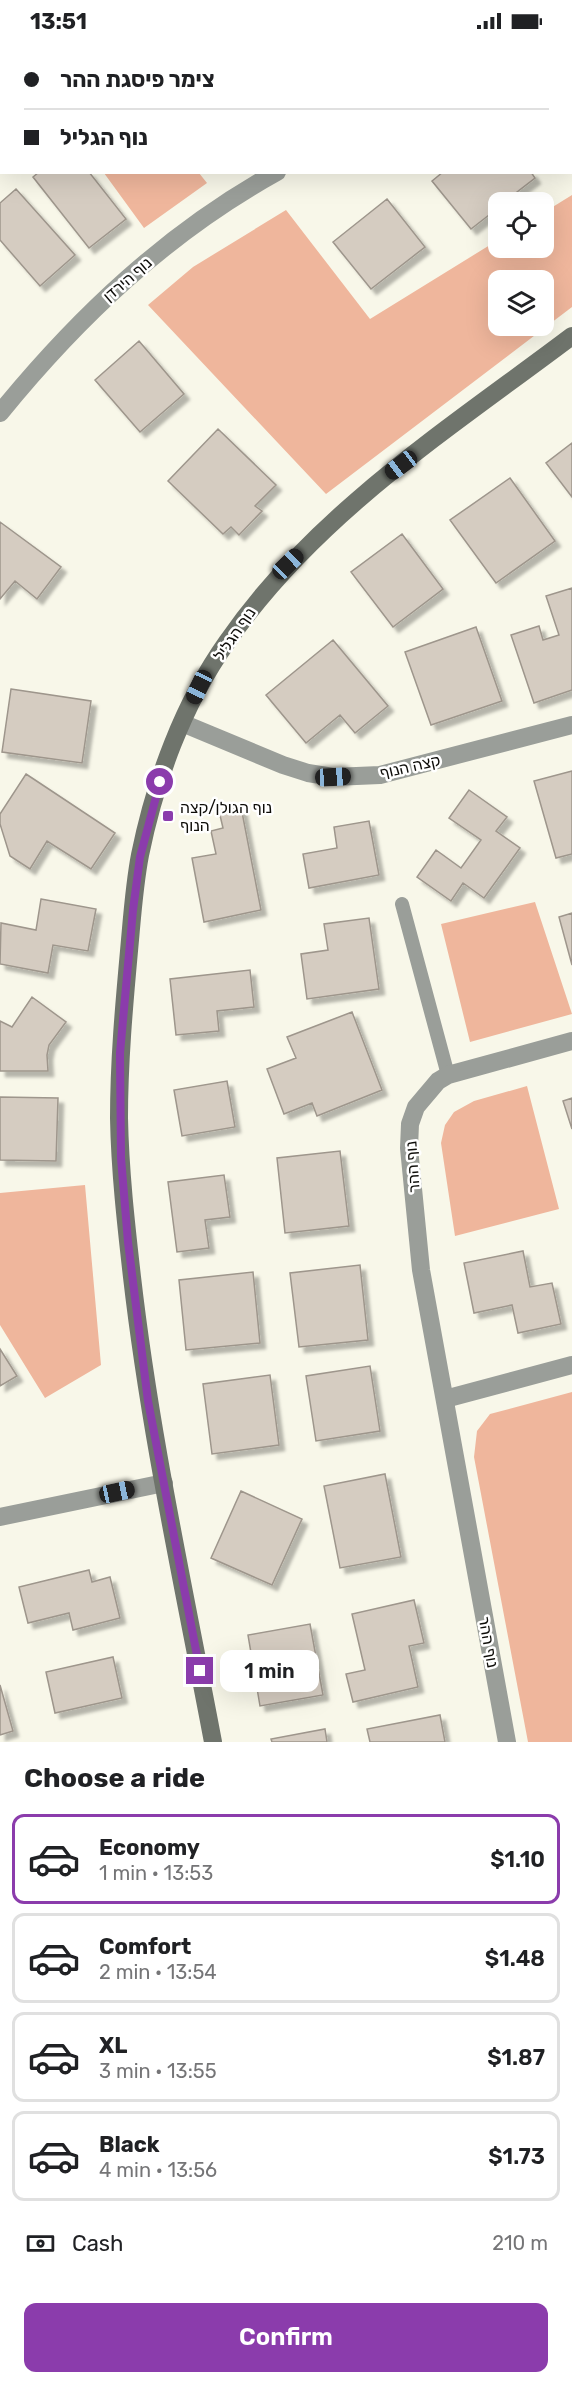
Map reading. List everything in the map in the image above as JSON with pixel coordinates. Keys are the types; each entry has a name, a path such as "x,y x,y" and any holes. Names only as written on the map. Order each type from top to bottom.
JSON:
{"street":[{"name":"נוף הירדן","path":"0,412 32,373 84,317 138,267 196,224 275,174"},
{"name":"נוף הגליל","path":"213,1742 148,1401 126,1221 119,1119 120,1053 140,857 164,766 199,687 226,643 288,564 329,524 382,479 572,336"},
{"name":"קצה הנוף","path":"182,723 282,765 308,774 333,777 380,775 572,725"},
{"name":"נוף ההר","path":"507,1742 421,1270 409,1148 410,1124 416,1107 438,1082 448,1076 572,1041"},
{"path":"445,1400 572,1365"},
{"path":"0,1517 164,1483"}],"lane":[{"path":"402,904 448,1076"}],"shaded area":[{"path":"105,174 200,174 207,183 144,228"},
{"path":"572,195 572,307 554,321 554,270 488,270 488,336 534,336 326,494 148,305 193,267 286,210 370,319 488,246 488,258 554,258 554,206"},
{"path":"535,902 572,1014 470,1042 441,924"},
{"path":"527,1086 559,1209 455,1236 441,1143 445,1125 454,1112 474,1101"},
{"path":"85,1185 101,1365 45,1398 0,1325 0,1193"},
{"path":"572,1392 572,1742 528,1742 474,1457 477,1431 490,1414"}],"building":[{"path":"37,174 91,174 126,219 89,248 33,177"},
{"path":"441,174 532,174 535,178 517,192 488,192 488,216 471,229 432,181"},
{"path":"16,189 75,255 40,286 0,240 0,203"},
{"path":"387,199 425,247 371,289 333,242"},
{"path":"139,341 184,394 140,432 95,380"},
{"path":"218,429 276,485 255,506 262,511 239,535 231,527 223,534 168,481"},
{"path":"572,443 572,497 546,463"},
{"path":"510,478 555,541 496,583 450,520"},
{"path":"0,522 61,567 37,599 15,581 0,599"},
{"path":"402,534 443,589 393,627 351,572"},
{"path":"572,588 572,690 534,703 511,635 539,626 543,640 559,635 546,596"},
{"path":"476,627 502,701 431,725 405,652"},
{"path":"333,640 388,706 355,733 340,715 306,743 266,695"},
{"path":"11,689 91,701 82,763 2,752"},
{"path":"572,771 572,854 556,858 534,781"},
{"path":"26,774 115,833 91,869 47,841 30,869 10,856 0,824 0,814"},
{"path":"469,790 507,817 496,831 520,848 484,898 463,883 451,901 417,877 436,850 461,868 481,840 449,818"},
{"path":"241,807 261,910 204,922 192,858 216,854 211,831 223,828 219,811"},
{"path":"369,821 379,875 309,888 303,854 337,848 334,827"},
{"path":"41,899 96,909 88,951 53,945 48,973 0,964 1,923 36,930"},
{"path":"572,913 572,965 559,917"},
{"path":"369,918 379,989 307,999 301,954 328,950 324,924"},
{"path":"250,970 254,1007 217,1011 219,1031 176,1035 170,979"},
{"path":"32,997 66,1022 49,1045 48,1071 0,1071 0,1021 12,1027"},
{"path":"352,1012 382,1090 317,1116 312,1103 284,1114 267,1069 296,1058 287,1037"},
{"path":"227,1081 235,1127 182,1136 174,1090"},
{"path":"0,1097 58,1098 56,1161 0,1160"},
{"path":"572,1098 572,1129 563,1101"},
{"path":"340,1151 349,1226 285,1233 277,1158"},
{"path":"224,1175 230,1217 205,1220 209,1248 177,1252 168,1182"},
{"path":"523,1251 530,1287 552,1283 561,1324 518,1333 512,1305 474,1313 464,1263"},
{"path":"360,1265 368,1340 299,1347 290,1273"},
{"path":"253,1272 260,1343 186,1350 179,1280"},
{"path":"0,1349 17,1376 0,1386"},
{"path":"370,1366 380,1431 316,1441 306,1376"},
{"path":"270,1375 279,1445 212,1454 203,1384"},
{"path":"385,1474 401,1557 340,1568 324,1486"},
{"path":"241,1491 302,1519 272,1585 211,1558"},
{"path":"89,1570 92,1582 110,1577 120,1618 73,1630 69,1613 28,1623 19,1587"},
{"path":"414,1600 424,1643 409,1646 418,1687 353,1702 346,1674 365,1670 352,1614"},
{"path":"310,1624 323,1695 260,1706 248,1635"},
{"path":"113,1657 122,1698 55,1713 46,1672"},
{"path":"0,1685 13,1731 0,1735"},
{"path":"440,1715 445,1742 370,1742 367,1729"},
{"path":"325,1729 327,1742 272,1742 271,1739"}],"place":[{"name":"נוף הגולן/קצה הנוף","path":"168,816"}],"route":[{"path":"160,782 140,857 133,910 120,1053 119,1119 128,1242 148,1401 200,1671"}]}
